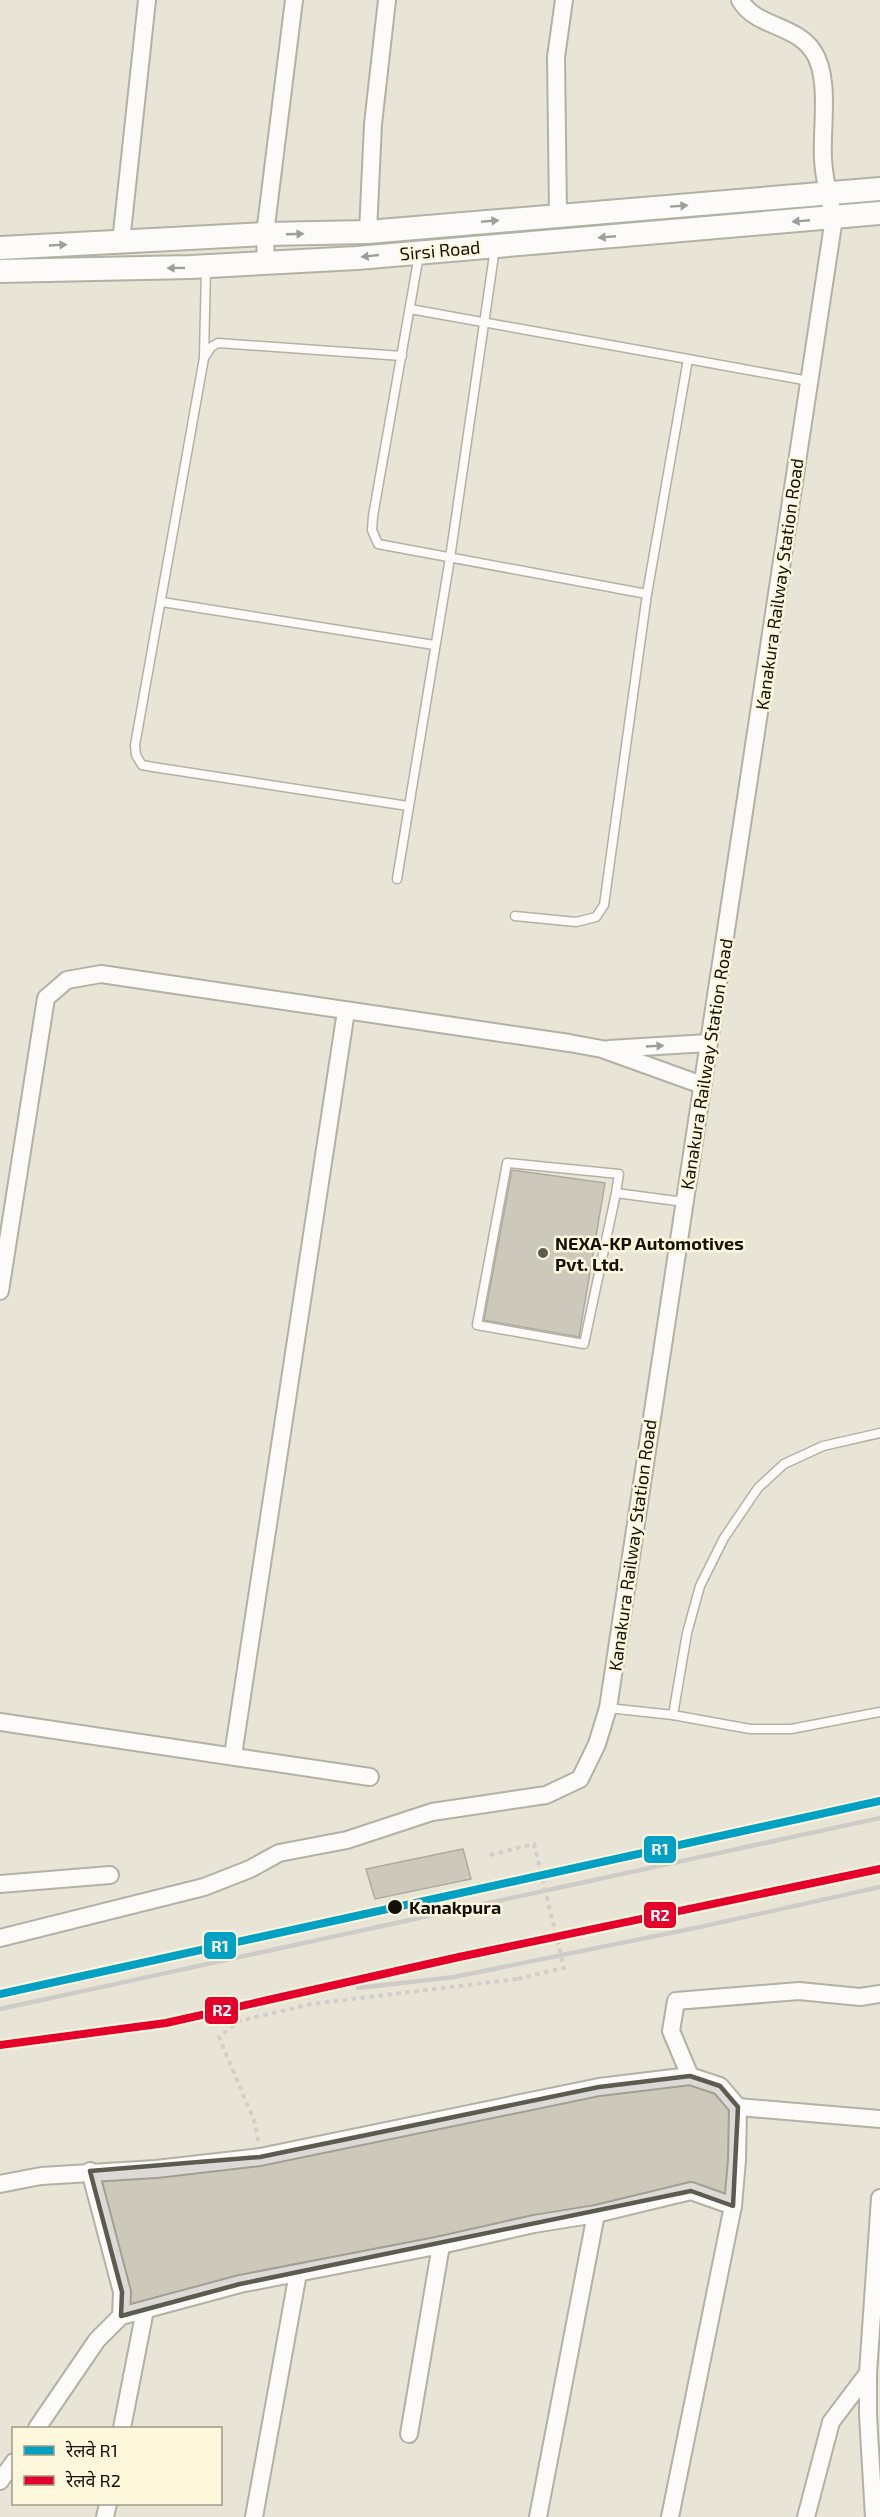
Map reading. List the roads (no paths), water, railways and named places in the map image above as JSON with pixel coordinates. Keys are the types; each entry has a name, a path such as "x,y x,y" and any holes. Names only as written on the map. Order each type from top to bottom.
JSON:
{"main road":[{"name":"Sirsi Road","path":"0,248 266,234 368,232 880,189"},
{"name":"Sirsi Road","path":"0,272 206,267 266,263 880,213"}],"street":[{"path":"121,242 147,0"},
{"path":"266,263 266,234 294,0"},
{"path":"368,232 374,124 387,0"},
{"path":"558,215 556,57 564,0"},
{"name":"Kanakura Railway Station Road","path":"0,1938 23,1930 204,1887 250,1869 279,1853 347,1840 432,1812 546,1795 580,1779 597,1744 608,1708 834,218 823,161 823,76 814,51 797,35 744,8 740,0"},
{"path":"0,1291 46,998 67,980 101,974 494,1031 602,1049 702,1085"},
{"path":"233,1755 346,1011"},
{"path":"602,1049 708,1043"},
{"path":"0,1722 370,1777"},
{"path":"0,1884 110,1875"},
{"path":"690,2076 671,2031 676,2001 799,1991 860,1997 880,1994"},
{"path":"0,2184 41,2176 90,2171 156,2169 260,2157 599,2087 690,2076 720,2086 738,2107 733,2206 670,2517"},
{"path":"738,2107 880,2119"},
{"path":"90,2171 122,2292 121,2316"},
{"path":"38,2427 97,2340 121,2316 240,2284 441,2245 534,2224 596,2214 691,2191 733,2206"},
{"path":"874,2517 868,2373 880,2198"},
{"path":"538,2517 596,2214"},
{"path":"410,2434 441,2245"},
{"path":"254,2517 298,2272"},
{"path":"122,2427 146,2310"},
{"path":"806,2517 831,2422 868,2373"},
{"path":"0,2481 12,2465"}],"lane":[{"path":"398,879 434,645 450,558 496,246"},
{"path":"419,252 372,530 378,544 647,594"},
{"path":"206,267 204,358 135,746 136,755 142,765 408,806"},
{"path":"410,309 808,381"},
{"path":"204,358 211,347 218,343 402,356"},
{"path":"515,916 576,922 596,917 604,905 647,594 688,359"},
{"path":"162,602 434,645"},
{"path":"507,1163 619,1174 616,1193 584,1344 477,1325 507,1163"},
{"path":"616,1193 684,1202"},
{"path":"673,1715 687,1633 700,1586 724,1538 758,1488 784,1464 823,1446 880,1433"},
{"path":"608,1708 673,1715 750,1729 791,1729 880,1712"}],"railway":[{"path":"0,1994 880,1801"},
{"path":"0,2009 880,1818"},
{"path":"0,2045 166,2023 459,1957 880,1869"},
{"path":"358,1988 454,1977 700,1927 880,1887"}],"rail line":[{"name":"R1","path":"0,1994 880,1801"},
{"name":"R2","path":"0,2045 166,2023 459,1957 880,1869"}],"place":[{"name":"NEXA-KP Automotives Pvt. Ltd.","path":"543,1253"},
{"name":"Kanakpura","path":"395,1907"}]}
